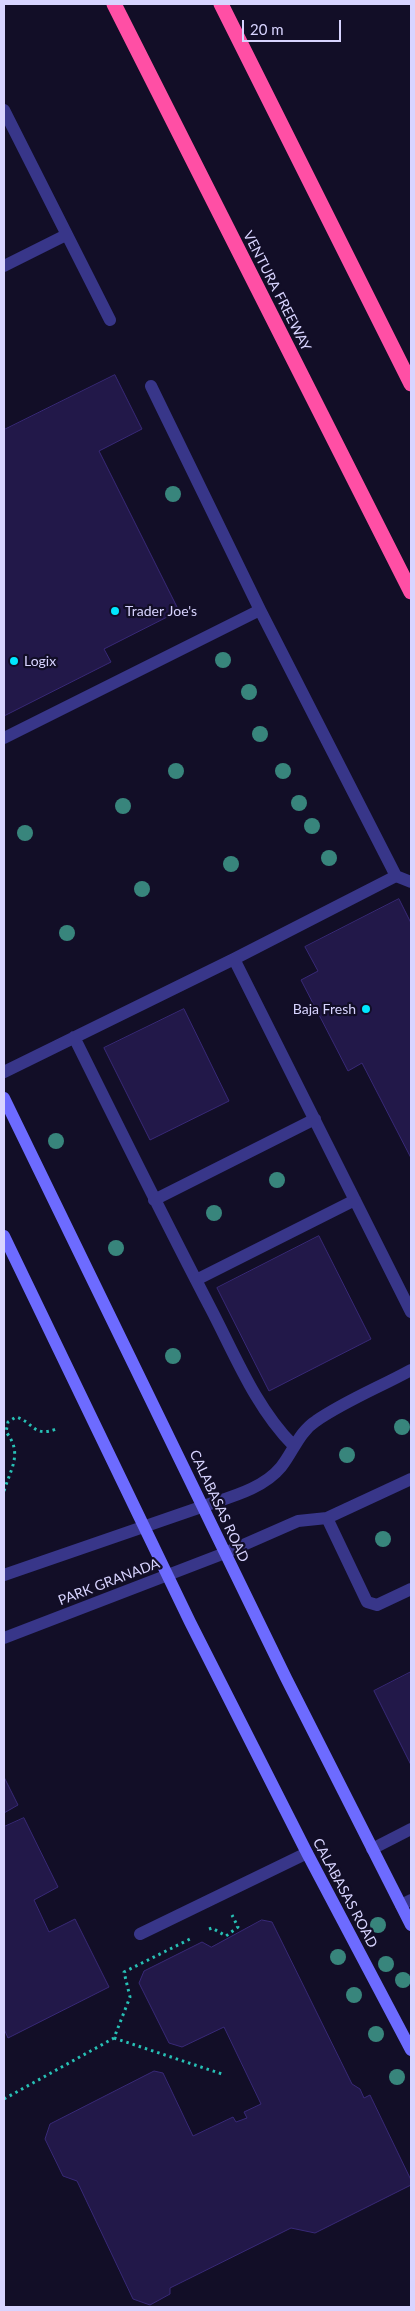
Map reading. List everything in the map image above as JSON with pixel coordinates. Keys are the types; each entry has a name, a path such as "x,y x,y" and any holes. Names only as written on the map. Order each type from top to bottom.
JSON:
{"highway":[{"name":"VENTURA FREEWAY","path":"114,4 411,592"},
{"path":"221,4 411,384"}],"main road":[{"name":"CALABASAS ROAD","path":"4,1098 204,1506 225,1553 372,1849 406,1902 411,1925"},
{"name":"CALABASAS ROAD","path":"4,1236 168,1576 307,1853 411,2050"}],"street":[{"path":"4,110 110,320"},
{"path":"4,266 66,235"},
{"path":"152,386 260,610 396,876 411,882"},
{"path":"4,738 260,610"},
{"path":"4,1072 234,959 396,876"},
{"path":"234,959 411,1312"},
{"path":"74,1037 154,1200 255,1394 279,1430 293,1445"},
{"path":"154,1200 315,1119"},
{"path":"196,1280 355,1200"},
{"path":"4,1575 244,1492 273,1476 283,1464 293,1445 314,1421 411,1370"},
{"name":"PARK GRANADA","path":"4,1638 168,1576 298,1521 327,1518 411,1480"},
{"path":"327,1518 367,1602 377,1605 411,1589"},
{"path":"372,1849 411,1829"},
{"path":"140,1934 307,1853"}],"path":[{"path":"4,1491 17,1452 15,1443 6,1432 8,1422 16,1417 23,1419 34,1430 46,1433 56,1429"},
{"path":"203,1932 212,1928 226,1936 238,1927 221,1894"},
{"path":"4,2099 114,2038 130,1997 124,1972 194,1936"},
{"path":"114,2038 226,2075"}],"building":[{"path":"115,375 142,429 99,451 179,611 104,649 111,662 4,716 4,430"},
{"path":"399,899 411,923 411,1158 362,1063 348,1071 301,980 318,971 305,947"},
{"path":"184,1009 229,1101 150,1140 104,1048"},
{"path":"319,1236 371,1339 269,1391 217,1288"},
{"path":"411,1672 411,1765 374,1691"},
{"path":"4,1777 18,1805 4,1813"},
{"path":"24,1818 58,1887 34,1900 49,1932 75,1919 109,1987 8,2038 4,2029 4,1827"},
{"path":"262,1920 272,1922 352,2084 360,2089 364,2098 370,2095 411,2180 411,2185 315,2233 291,2228 170,2288 170,2294 150,2305 133,2299 77,2181 63,2176 45,2139 50,2124 154,2071 163,2073 193,2136 233,2117 236,2122 247,2118 244,2112 261,2104 224,2027 182,2047 169,2043 139,1983 144,1971 202,1942 211,1947"}],"place":[{"name":"Trader Joe's","path":"115,611"},
{"name":"Logix","path":"14,661"},
{"name":"Baja Fresh","path":"366,1009"}]}
